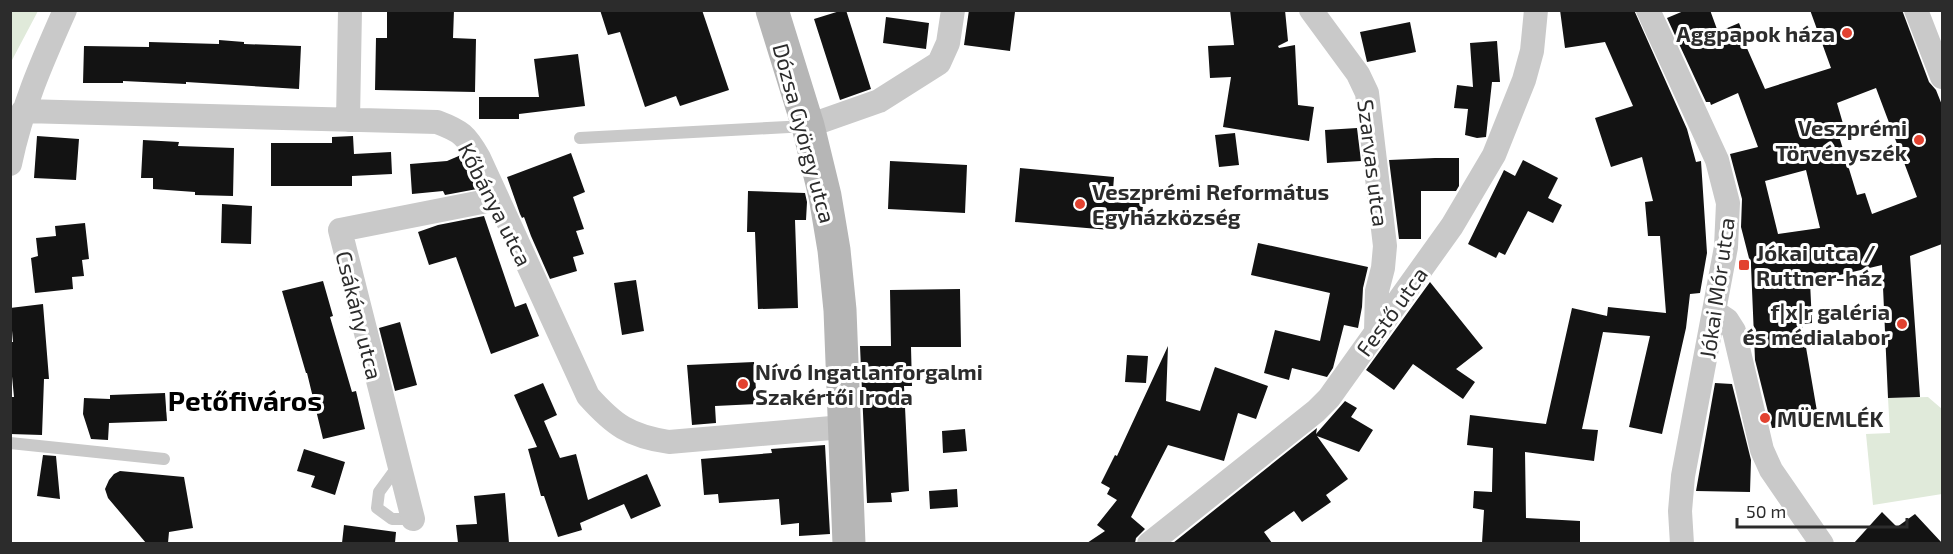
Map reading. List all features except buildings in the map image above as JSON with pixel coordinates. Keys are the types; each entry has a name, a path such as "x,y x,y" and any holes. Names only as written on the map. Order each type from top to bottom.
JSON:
{"main road":[{"name":"Dózsa György utca","path":"772,10 808,126 825,196 834,250 840,310 849,543"}],"street":[{"path":"10,165 23,111 36,75 65,10"},
{"path":"348,120 350,10"},
{"path":"808,126 879,101 939,63 948,43 953,10"},
{"name":"Szarvas utca","path":"1311,10 1358,74 1367,93 1385,246 1383,268 1377,291 1376,331"},
{"name":"Festő utca","path":"1149,543 1316,411 1329,398 1452,225 1494,155 1530,61 1536,10"},
{"name":"Jókai Mór utca","path":"1648,10 1717,160 1728,203 1726,247 1683,476 1680,511 1682,543"},
{"path":"1916,10 1942,77"},
{"name":"Kőbánya utca","path":"23,111 437,122 456,129 471,144 588,396 608,418 647,439 669,442 843,427"},
{"name":"Csákány utca","path":"413,519 340,230 497,199"},
{"path":"1715,312 1727,320 1734,331 1762,450 1772,470 1822,543"}],"lane":[{"path":"580,138 808,126"},
{"path":"10,443 164,459"}],"green space":[{"path":"10,11 38,11 11,62"},
{"path":"1928,397 1942,409 1942,494 1873,505 1866,434 1890,433 1888,398"}],"place":[{"name":"Aggpapok háza","path":"1847,33"},
{"name":"Veszprémi Törvényszék","path":"1919,140"},
{"name":"Veszprémi Református Egyházközség","path":"1080,204"},
{"name":"Jókai utca / Ruttner-ház","path":"1744,265"},
{"name":"f|x|r galéria és médialabor","path":"1902,324"},
{"name":"Nívó Ingatlanforgalmi Szakértői Iroda","path":"743,384"},
{"name":"MÜEMLÉK","path":"1765,418"}],"district":[{"name":"Petőfiváros","path":"245,400"}]}
